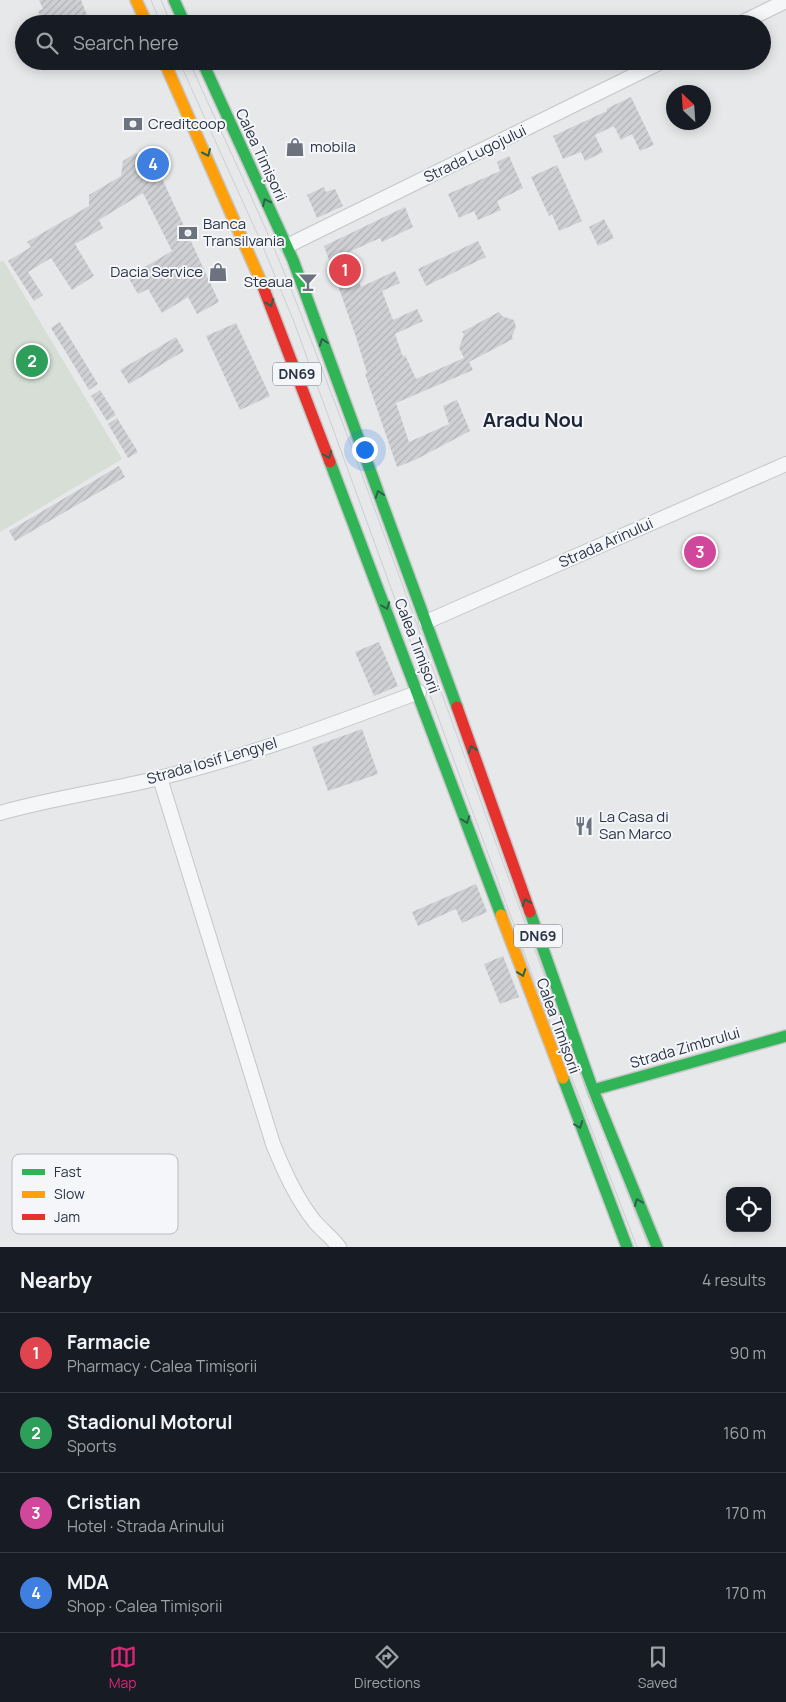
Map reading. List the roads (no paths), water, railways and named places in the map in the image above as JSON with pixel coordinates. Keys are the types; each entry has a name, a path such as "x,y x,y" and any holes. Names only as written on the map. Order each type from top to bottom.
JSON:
{"main road":[{"path":"136,0 143,15"},
{"path":"174,0 181,15"},
{"name":"Calea Timișorii","path":"168,70 255,265 419,692 574,1110 627,1247"},
{"name":"Calea Timișorii","path":"206,70 287,246 426,622 593,1090 657,1247"},
{"name":"Strada Zimbrului","path":"593,1090 786,1036"}],"street":[{"path":"757,15 786,1"},
{"name":"Strada Lugojului","path":"287,246 645,70"},
{"name":"Strada Arinului","path":"426,622 786,464"},
{"name":"Strada Iosif Lengyel","path":"0,813 33,803 160,778 240,754 419,692"},
{"path":"160,778 273,1144 285,1173 300,1199 315,1221 339,1247"}],"tram line":[{"path":"151,0 157,15"},
{"path":"161,0 167,15"},
{"path":"183,70 261,242 294,322 537,988 637,1247"},
{"path":"193,70 291,289 382,528 512,889 649,1247"}],"place":[{"name":"Creditcoop","path":"133,124"},
{"name":"mobila","path":"295,147"},
{"name":"MDA","path":"153,164"},
{"name":"Banca Transilvania","path":"188,233"},
{"name":"Farmacie","path":"345,270"},
{"name":"Dacia Service","path":"218,272"},
{"name":"Steaua","path":"308,282"},
{"name":"Stadionul Motorul","path":"32,361"},
{"name":"Cristian","path":"700,552"},
{"name":"La Casa di San Marco","path":"584,826"}],"district":[{"name":"Aradu Nou","path":"533,420"}]}
